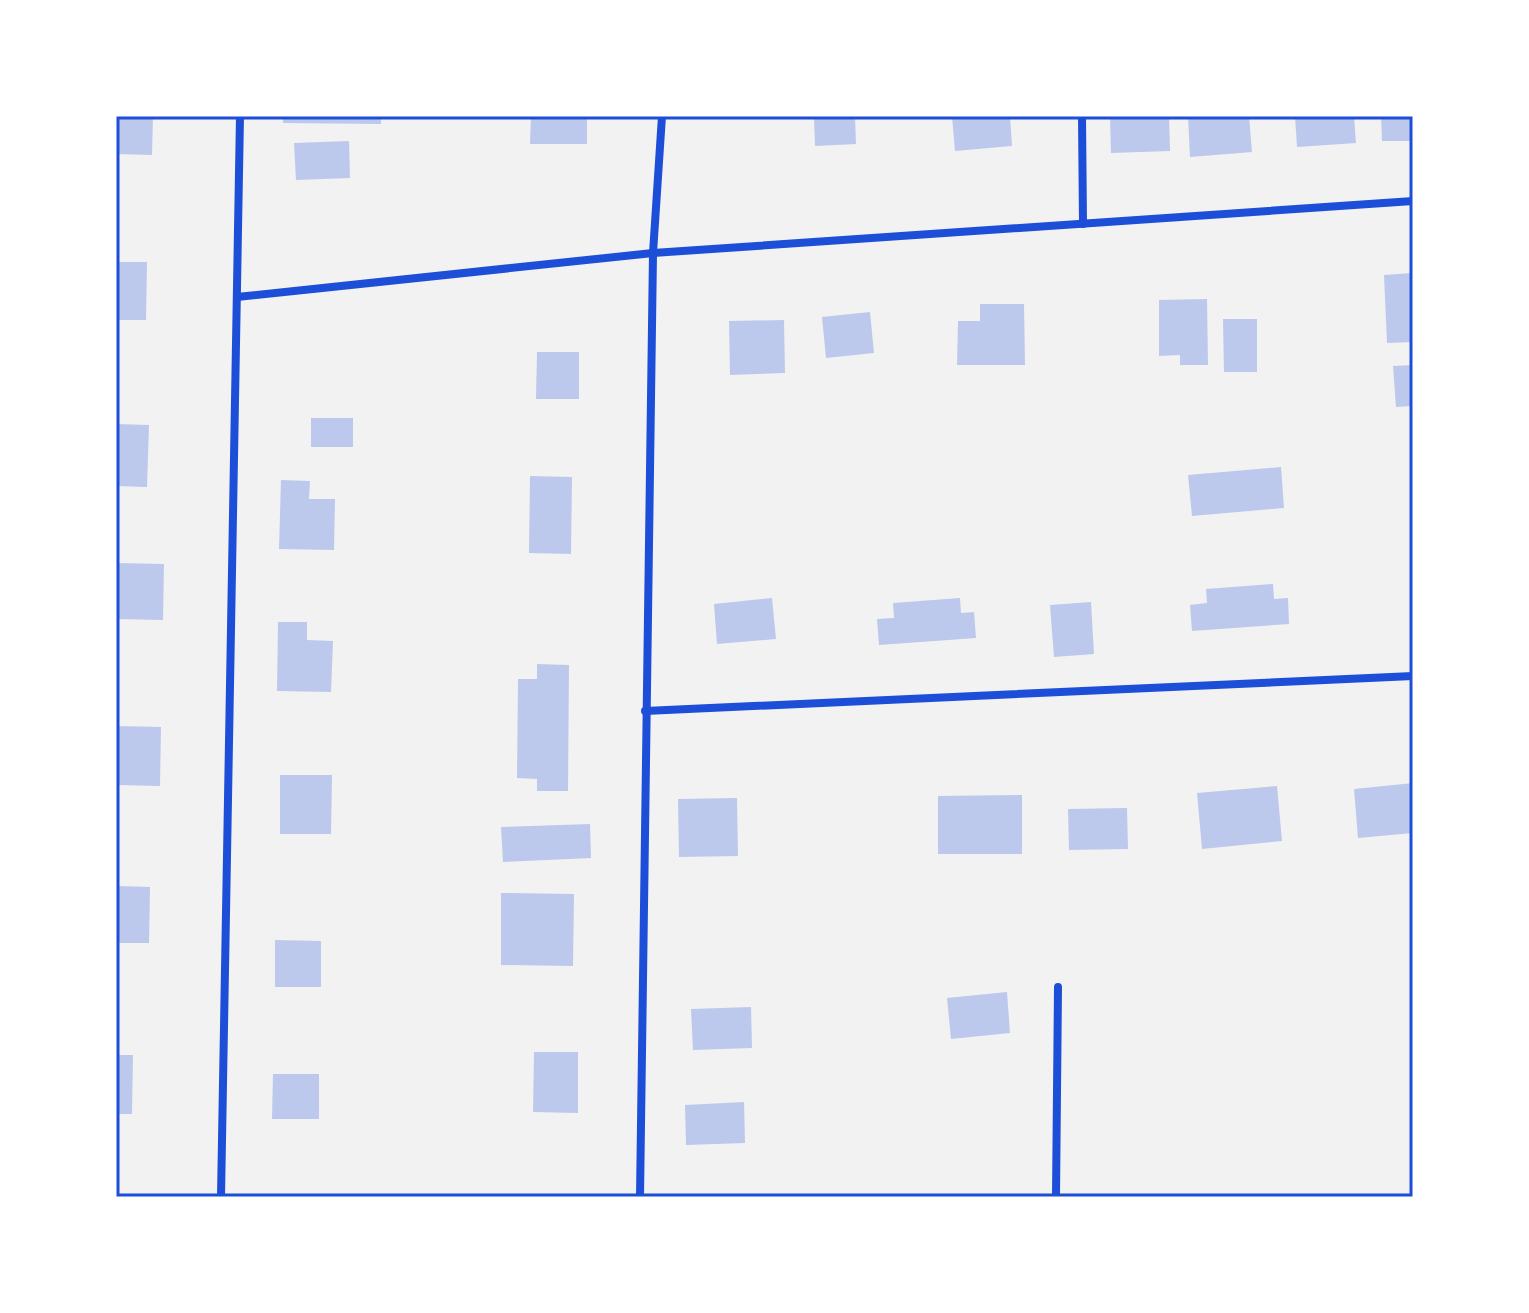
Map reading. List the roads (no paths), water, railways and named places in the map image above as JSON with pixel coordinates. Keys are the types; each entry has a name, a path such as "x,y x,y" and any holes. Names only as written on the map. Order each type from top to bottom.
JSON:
{"street":[{"path":"221,1197 240,116"},
{"path":"640,1197 653,253 662,116"},
{"path":"1082,116 1083,224"},
{"path":"237,297 653,253 1413,201"},
{"path":"645,711 1413,676"},
{"path":"1056,1197 1058,987"}]}
